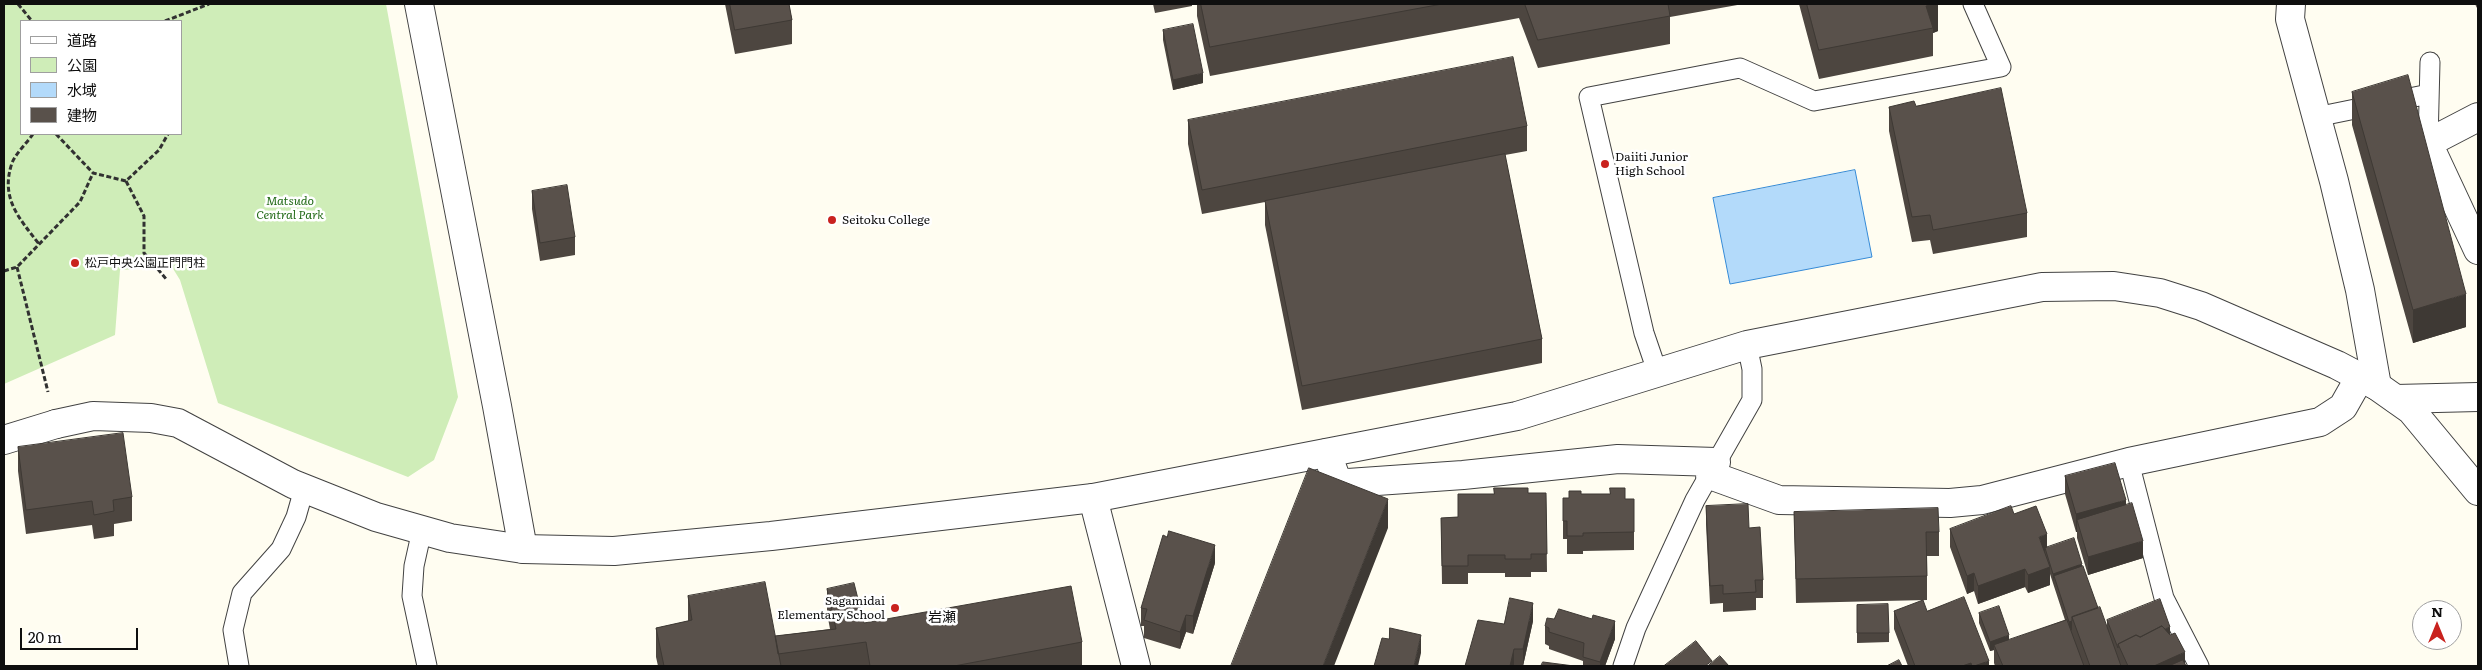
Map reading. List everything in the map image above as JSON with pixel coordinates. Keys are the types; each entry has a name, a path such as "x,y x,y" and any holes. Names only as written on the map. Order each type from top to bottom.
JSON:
{"street":[{"path":"419,4 523,549"},
{"path":"2291,4 2290,19 2360,290 2378,387"},
{"path":"2478,117 2428,143 2478,250"},
{"path":"4,440 56,424 93,416 151,418 178,423 304,489 376,517 450,538 523,549 614,551 1093,498 1517,416 1747,345 2042,287 2114,286 2160,293 2201,306 2378,387 2411,410 2478,491"},
{"path":"1327,453 1337,480 1348,483 1463,475 1618,459 1713,469 1779,500 1950,503 1982,500 2129,462 2320,422 2378,387 2478,398"},
{"path":"1093,498 1136,666"}],"lane":[{"path":"1658,374 1644,333 1590,97 1740,68 1814,101 2001,67 1973,4"},
{"path":"2428,143 2430,62"},
{"path":"2316,117 2429,94"},
{"path":"1623,666 1636,628 1695,500 1752,400 1752,369 1747,345"},
{"path":"2129,462 2164,598 2199,666"},
{"path":"239,666 233,630 242,592 281,549 296,517 304,489"},
{"path":"422,530 414,566 412,596 427,666"}],"path":[{"path":"18,4 31,20"},
{"path":"168,20 209,4"},
{"path":"32,135 12,162 7,186 12,210 39,244"},
{"path":"57,135 93,173 126,181 144,216 144,253 167,280"},
{"path":"126,181 159,150 167,135"},
{"path":"4,271 17,267 80,202 93,173"},
{"path":"17,267 56,424"}],"green space":[{"name":"Matsudo Central Park","path":"4,4 386,4 458,397 434,460 408,477 218,403 180,280 172,267 120,270 115,335 4,384"}],"water":[{"path":"1855,170 1872,257 1730,284 1713,198"}],"building":[{"path":"730,4 789,4 792,20 735,30"},
{"path":"1201,4 1442,4 1210,47"},
{"path":"1525,4 1668,4 1670,16 1538,40"},
{"path":"1807,4 1934,4 1926,6 1933,28 1819,50"},
{"path":"1193,24 1203,73 1173,80 1163,30"},
{"path":"1513,57 1527,126 1202,190 1188,120"},
{"path":"2408,75 2466,294 2413,310 2352,92"},
{"path":"2001,88 2027,213 1933,230 1930,215 1912,217 1889,107 1914,101 1916,106"},
{"path":"1505,154 1542,339 1302,386 1265,201"},
{"path":"567,185 575,237 540,243 532,191"},
{"path":"123,433 132,497 113,500 114,511 94,515 92,501 26,510 18,447"},
{"path":"2115,463 2126,500 2076,514 2065,476"},
{"path":"1309,468 1388,499 1323,666 1231,666"},
{"path":"1494,488 1528,488 1528,493 1546,493 1547,554 1531,554 1531,559 1505,559 1505,555 1468,555 1468,566 1442,566 1441,518 1458,517 1458,494 1494,494"},
{"path":"1610,488 1625,488 1625,499 1634,499 1634,532 1583,533 1583,536 1567,536 1567,521 1563,521 1563,498 1569,498 1569,491 1581,491 1581,494 1610,494"},
{"path":"2132,503 2143,541 2088,557 2077,520"},
{"path":"1748,504 1749,528 1760,527 1763,580 1755,580 1756,592 1723,594 1723,585 1710,586 1706,506"},
{"path":"2011,506 2014,514 2036,506 2047,534 2039,537 2050,567 2028,575 2025,569 1978,586 1974,573 1967,576 1950,529"},
{"path":"1938,508 1939,532 1926,532 1927,576 1796,579 1794,512"},
{"path":"1169,531 1215,545 1193,616 1186,615 1180,632 1144,620 1147,609 1141,608 1163,535 1167,537"},
{"path":"2074,538 2082,564 2053,574 2045,548"},
{"path":"2083,566 2098,608 2072,617 2072,621 2069,622 2054,576"},
{"path":"765,582 781,666 664,666 656,628 692,620 688,596"},
{"path":"854,583 864,623 1071,586 1082,642 954,666 870,666 866,642 778,654 775,636 836,629 827,589"},
{"path":"1964,597 1989,661 1974,666 1971,663 1962,666 1915,666 1894,611 1923,600 1927,611"},
{"path":"1510,598 1533,603 1523,649 1514,649 1510,666 1465,666 1478,620 1504,624"},
{"path":"2160,599 2170,627 2165,629 2162,626 2140,637 2136,635 2118,644 2118,648 2107,620"},
{"path":"1888,604 1889,633 1857,633 1857,605"},
{"path":"1999,606 2009,635 1990,642 1979,613"},
{"path":"2100,607 2121,666 2090,666 2072,617"},
{"path":"1559,609 1592,619 1593,615 1615,621 1600,662 1583,657 1584,643 1549,632 1549,628 1545,626 1547,618 1554,619"},
{"path":"2067,620 2084,666 2003,666 1994,645"},
{"path":"2162,626 2170,635 2175,633 2185,652 2154,666 2128,666 2118,644 2136,635 2140,637"},
{"path":"1390,628 1421,635 1414,666 1374,666 1382,638 1389,639"},
{"path":"1696,641 1712,661 1705,666 1664,666"},
{"path":"1720,656 1729,666 1708,666"},
{"path":"1899,660 1902,666 1887,666"},
{"path":"2183,660 2186,666 2169,666"},
{"path":"1543,662 1574,666 1541,666"}],"place":[{"name":"Daiiti Junior High School","path":"1605,164"},
{"name":"Seitoku College","path":"832,220"},
{"name":"松戸中央公園正門門柱","path":"75,263"},
{"name":"Sagamidai Elementary School","path":"895,608"}],"district":[{"name":"岩瀬","path":"942,618"}]}
